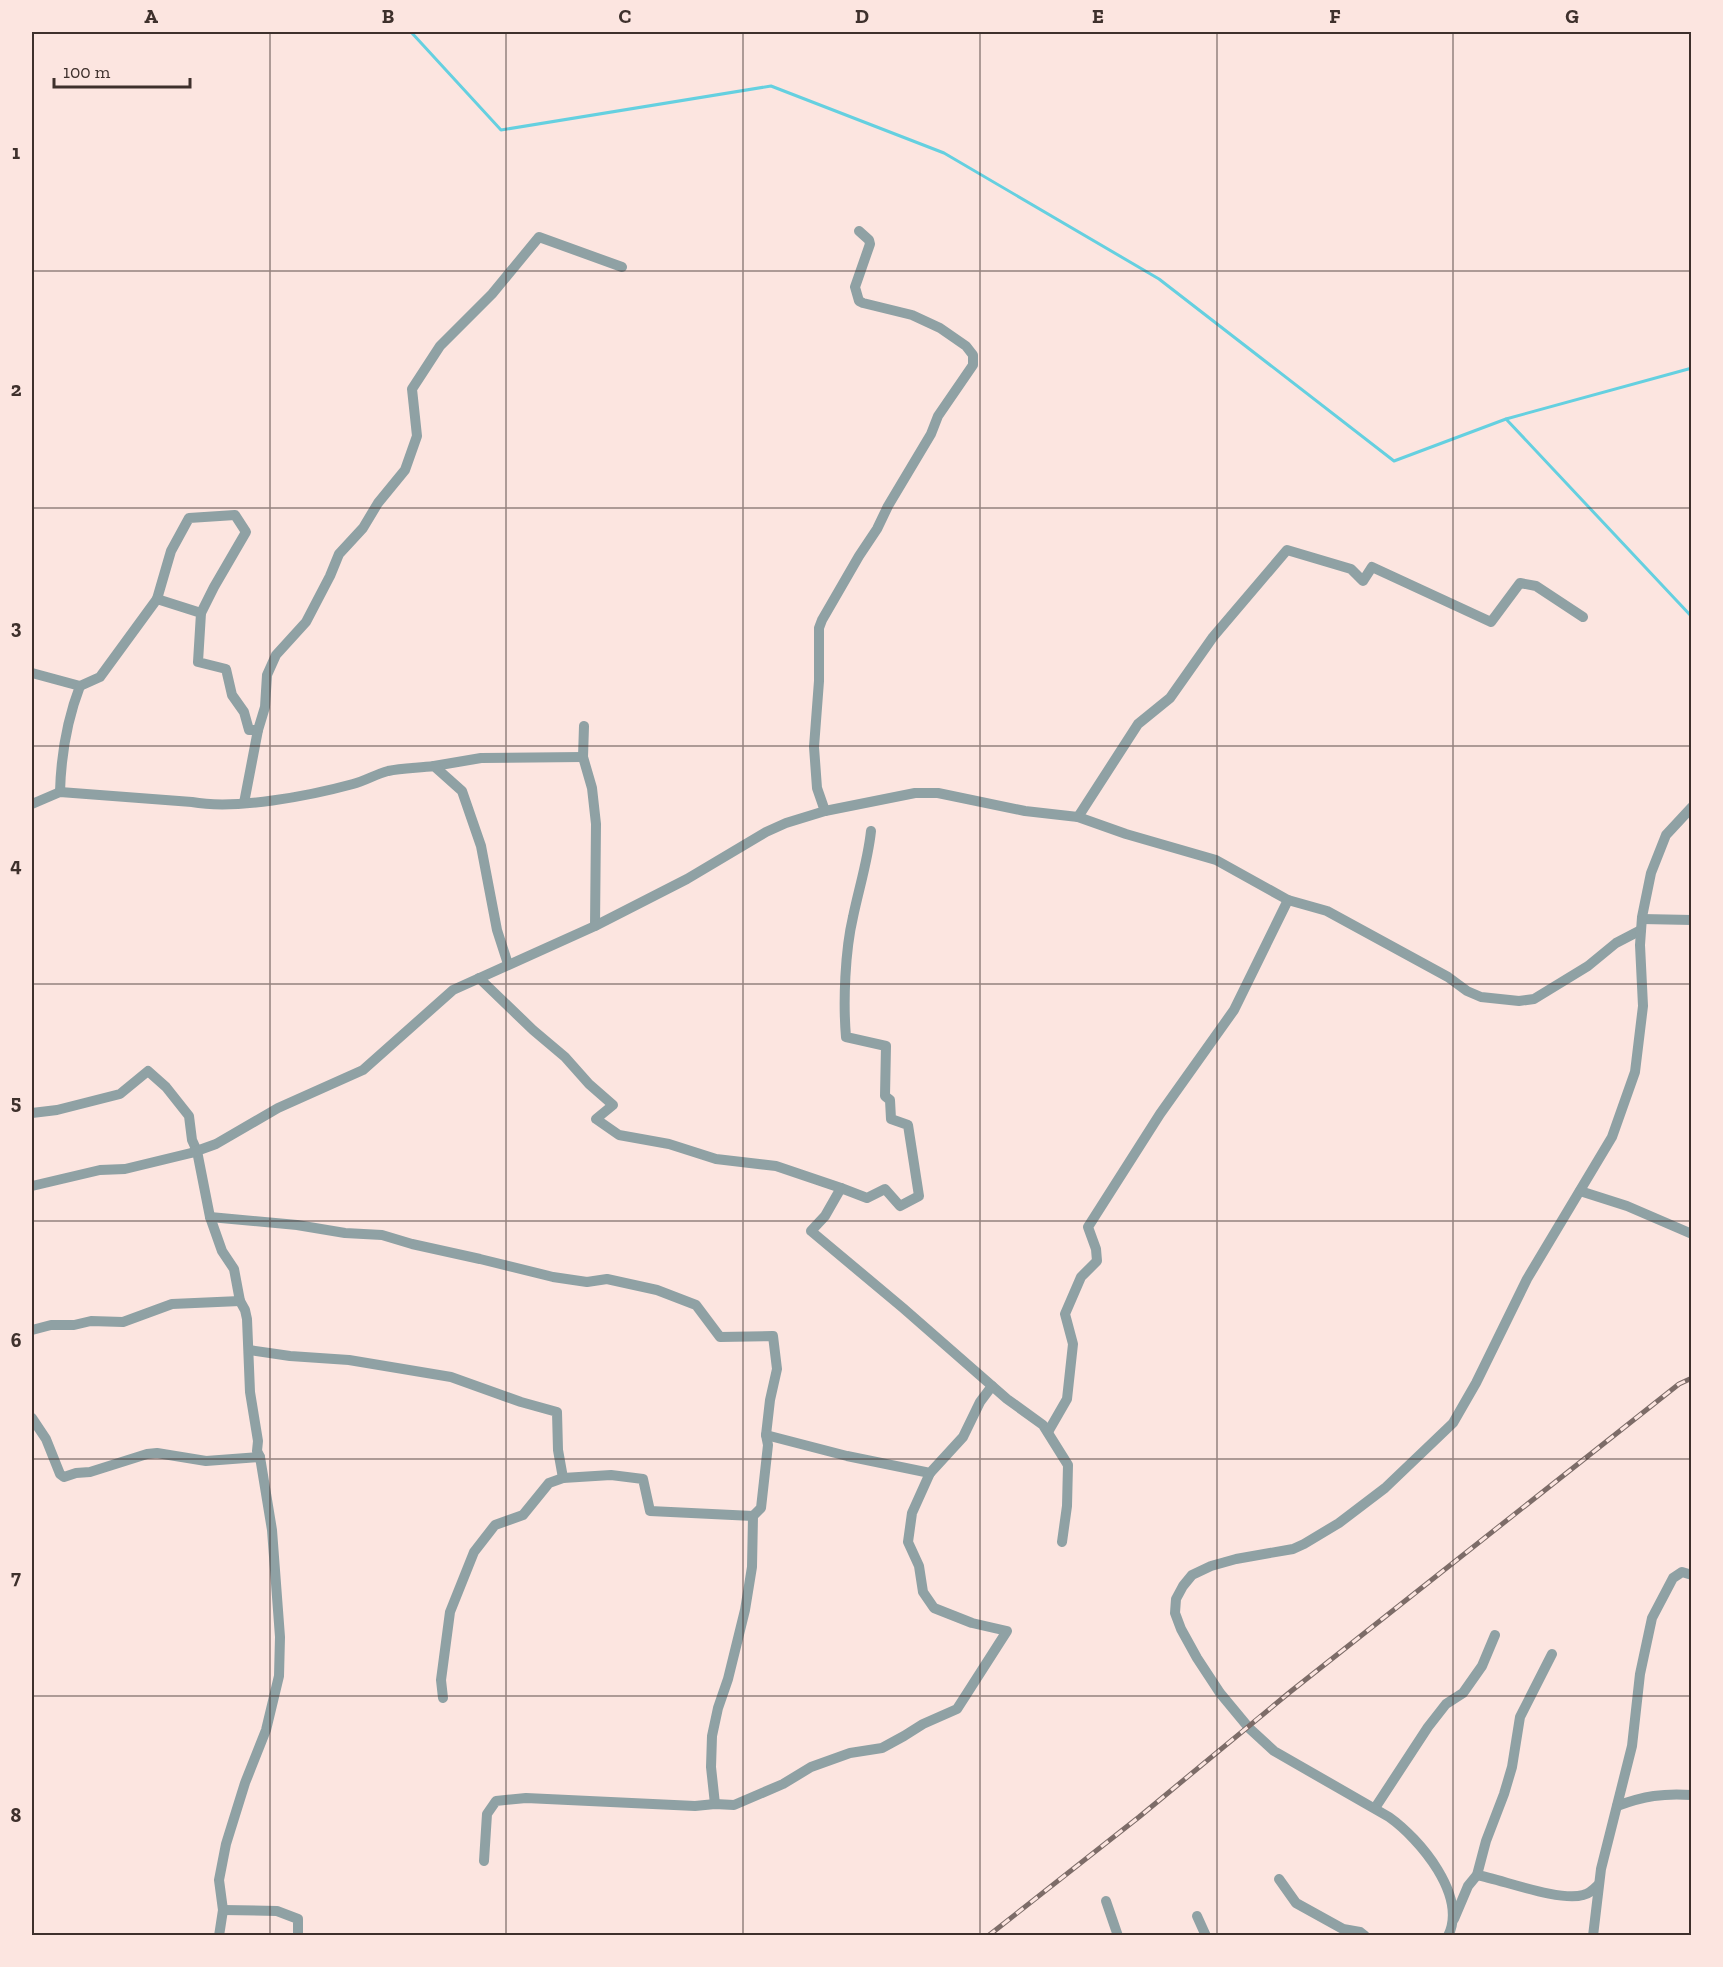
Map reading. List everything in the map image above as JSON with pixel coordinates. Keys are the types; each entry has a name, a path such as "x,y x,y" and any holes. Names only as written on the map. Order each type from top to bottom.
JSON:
{"street":[{"path":"825,811 818,788 813,747 819,681 819,628 931,434 938,416 971,370 974,361 966,346 940,328 912,315 859,300 855,287 870,244 869,240 859,231"},
{"path":"244,803 258,730 266,707 267,675 276,655 306,622 339,554 363,528 378,503 405,470 417,436 412,389 440,346 492,294 539,237 622,267"},
{"path":"32,673 80,686 100,677 157,599 171,551 189,518 235,515 246,532 201,613 198,662 226,669 232,695 244,712 249,730 258,730"},
{"path":"1078,817 1138,724 1170,698 1213,637 1287,550 1351,569 1363,581 1372,567 1491,622 1520,583 1536,586 1583,617"},
{"path":"157,599 201,613"},
{"path":"60,792 61,760 71,709 80,686"},
{"path":"584,726 583,757 592,788 596,824 595,926"},
{"path":"32,804 60,792 192,802 213,806 315,793 354,784 389,771 481,758 583,757"},
{"path":"434,766 462,791 481,846 497,930 508,964"},
{"path":"32,1186 99,1170 124,1169 196,1151 216,1143 278,1108 363,1070 453,990 595,926 687,879 760,835 825,811 915,793 938,793 1025,811 1078,817 1126,834 1216,860 1288,900 1327,911 1448,977 1467,991 1497,1000 1534,999 1588,966 1641,924 1692,920"},
{"path":"1452,1934 1452,1902 1446,1886 1418,1842 1404,1827 1375,1808 1274,1751 1249,1728 1220,1693 1197,1658 1175,1613 1176,1599 1182,1586 1192,1575 1211,1566 1236,1559 1277,1553 1305,1544 1340,1523 1385,1488 1453,1423 1527,1279 1612,1137 1635,1072 1643,1006 1641,924 1651,873 1666,835 1692,807"},
{"path":"479,978 565,1057 613,1105 596,1119 619,1135 669,1144 716,1159 776,1166 867,1198 885,1190 900,1206 919,1196 908,1125 891,1119 890,1100 885,1096 886,1046 846,1037 847,955 852,919 868,857 871,831"},
{"path":"1048,1432 1067,1399 1073,1344 1065,1314 1081,1277 1097,1261 1096,1249 1088,1227 1154,1123 1234,1010 1288,900"},
{"path":"1625,937 1640,945"},
{"path":"32,1113 57,1110 120,1094 148,1071 166,1087 189,1116 192,1140 210,1217 222,1251 234,1269 240,1301 247,1318 250,1392 258,1441 257,1451 260,1457 272,1530 280,1637 279,1676 266,1730 245,1783 226,1844 219,1880 223,1910 219,1935"},
{"path":"841,1188 825,1216 811,1231 1007,1400 1043,1425 1068,1465 1067,1506 1062,1542"},
{"path":"1580,1191 1627,1206 1692,1234"},
{"path":"210,1217 297,1225 345,1233 382,1235 553,1277 587,1282 607,1279 657,1290 696,1305 720,1337 773,1336 777,1369 770,1400 766,1435 768,1445 760,1508 753,1516 752,1567 745,1610 712,1737 711,1767 715,1804"},
{"path":"32,1329 91,1321 123,1322 172,1304 240,1301"},
{"path":"249,1350 290,1356 350,1360 451,1377 557,1412 558,1450 563,1478"},
{"path":"484,1861 487,1815 496,1801 526,1798 695,1806 734,1805 783,1784 811,1767 850,1753 882,1748 923,1724 957,1709 1007,1631 972,1623 934,1608 923,1592 919,1566 908,1542 912,1513 930,1473 963,1437 980,1402 992,1386"},
{"path":"32,1418 46,1439 60,1474 64,1477 90,1472 147,1454 157,1453 206,1461 260,1457"},
{"path":"766,1435 847,1456 930,1473"},
{"path":"443,1698 441,1680 450,1612 474,1552 495,1525 523,1515 549,1484 563,1478 611,1475 643,1479 650,1511 753,1516"},
{"path":"1593,1935 1598,1885 1632,1746 1641,1674 1652,1618 1673,1578 1682,1572 1692,1575"},
{"path":"1375,1808 1428,1727 1446,1704 1463,1693 1482,1666 1495,1635"},
{"path":"1453,1920 1468,1886 1477,1875 1512,1767 1520,1717 1552,1654"},
{"path":"1617,1806 1639,1798 1662,1794 1692,1795"},
{"path":"1477,1875 1562,1896 1580,1896 1590,1893 1598,1885"},
{"path":"1279,1879 1296,1903 1343,1929 1365,1935"},
{"path":"1106,1901 1118,1935"},
{"path":"223,1910 277,1911 298,1919 298,1935"},
{"path":"1197,1916 1206,1935"}],"waterway":[{"path":"411,32 501,130 771,86 944,153 1159,279 1394,461 1506,419 1692,368"},
{"path":"1506,419 1692,617"}],"railway":[{"path":"988,1936 1139,1817 1290,1692 1679,1384 1692,1378"}]}
